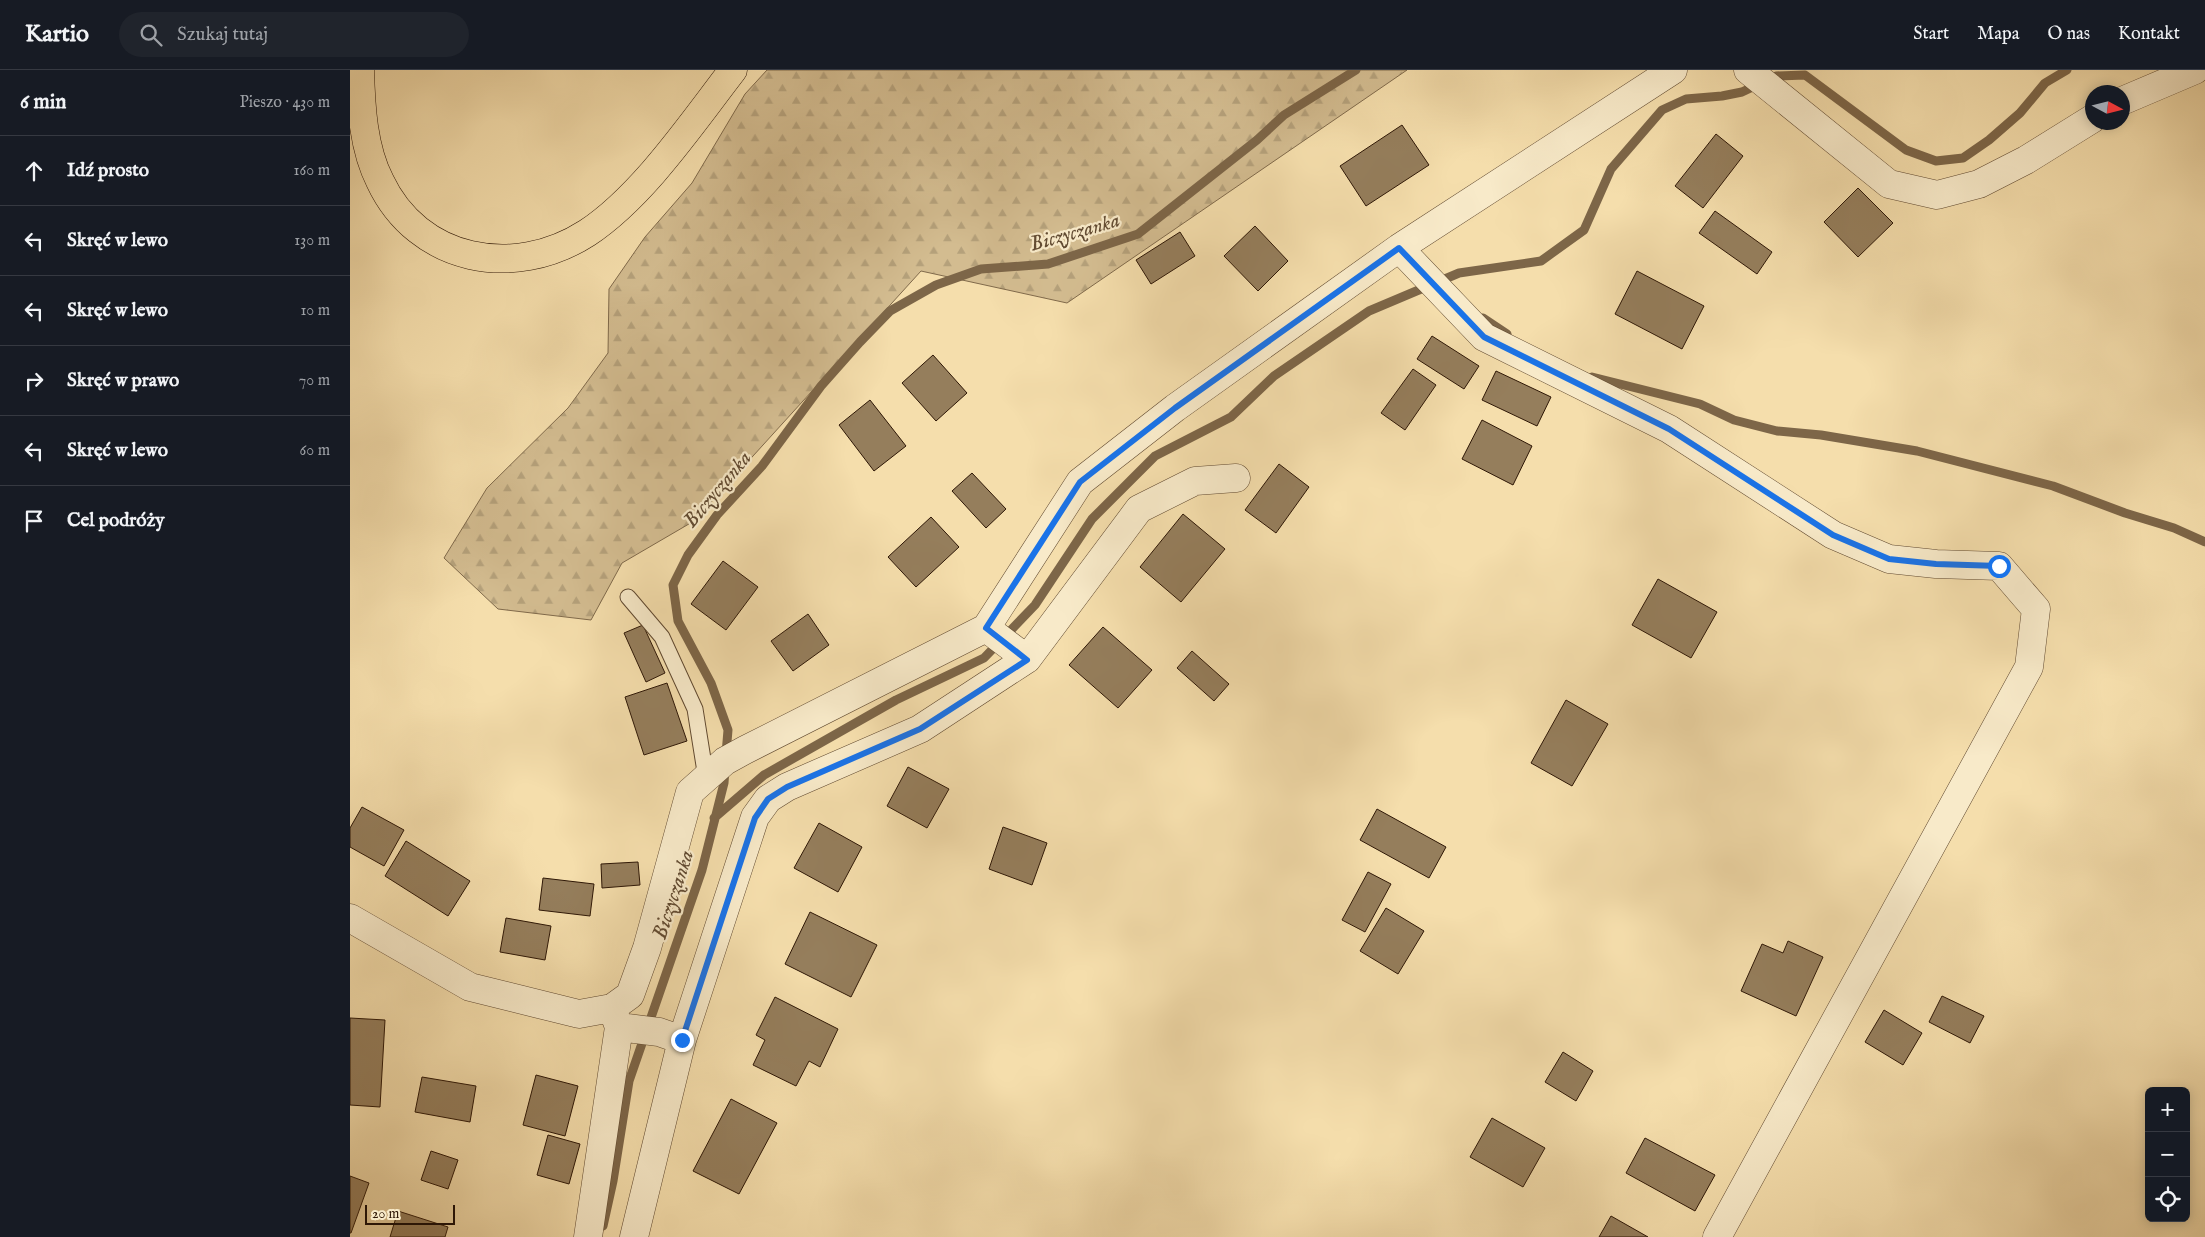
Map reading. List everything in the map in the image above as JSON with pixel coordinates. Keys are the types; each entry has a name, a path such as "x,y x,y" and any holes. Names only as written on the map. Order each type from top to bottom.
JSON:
{"main road":[{"path":"360,70 361,99 369,148 378,179 394,206 417,230 442,246 470,255 502,258 547,251 574,240 599,224 647,178 734,70"}],"street":[{"path":"634,1237 641,1027 630,994 647,948 690,792 725,763 986,628 1080,482 1175,408 1399,248 1673,70"},
{"path":"1748,70 1889,184 1937,195 1979,184 2026,160 2085,123"},
{"path":"2130,98 2195,70"},
{"path":"1399,248 1484,337 1669,429 1833,535 1889,559 1936,564 1999,566 2036,609 2029,667 1717,1237"},
{"path":"588,1237 641,1027 755,818 768,799 787,787 920,729 1027,660 1139,509 1195,481 1236,478"},
{"path":"986,628 1027,660"},
{"path":"350,918 470,987 641,1027"}],"lane":[{"path":"628,598 662,638 695,709 725,763"}],"green space":[{"path":"767,70 1407,70 1067,303 921,271 694,521 622,563 591,620 498,609 444,558 487,488 568,408 608,353 609,289 645,237 692,183 745,94"}],"building":[{"path":"1402,125 1429,165 1366,206 1340,166"},
{"path":"1716,134 1743,156 1703,208 1675,186"},
{"path":"1858,188 1893,223 1858,257 1824,222"},
{"path":"1715,211 1772,252 1757,274 1699,233"},
{"path":"1255,226 1288,261 1258,291 1224,256"},
{"path":"1180,232 1195,256 1151,284 1136,260"},
{"path":"1637,271 1704,306 1682,349 1615,314"},
{"path":"1432,336 1479,366 1464,389 1417,359"},
{"path":"933,355 967,393 936,421 902,383"},
{"path":"1413,369 1436,385 1405,430 1381,413"},
{"path":"1496,371 1551,397 1537,426 1482,400"},
{"path":"870,400 906,446 874,471 839,425"},
{"path":"1482,420 1532,446 1513,485 1462,459"},
{"path":"1279,464 1309,487 1276,533 1245,510"},
{"path":"972,473 1006,509 986,528 952,491"},
{"path":"1183,514 1225,549 1181,602 1140,567"},
{"path":"931,517 959,547 916,587 888,557"},
{"path":"723,561 758,587 726,630 691,604"},
{"path":"1658,579 1717,612 1691,658 1632,625"},
{"path":"808,614 829,645 793,671 771,641"},
{"path":"643,625 665,673 646,682 624,633"},
{"path":"1103,627 1152,670 1118,708 1069,665"},
{"path":"1192,651 1229,684 1214,701 1177,668"},
{"path":"667,683 687,741 644,755 625,697"},
{"path":"1566,700 1608,724 1572,786 1531,763"},
{"path":"908,767 949,789 927,828 887,806"},
{"path":"362,807 404,830 384,866 350,847 350,828"},
{"path":"1377,809 1446,847 1429,878 1360,840"},
{"path":"819,823 862,847 838,892 794,868"},
{"path":"1003,827 1047,843 1032,885 989,869"},
{"path":"406,841 470,881 448,916 385,876"},
{"path":"638,862 640,885 602,888 601,864"},
{"path":"1368,872 1391,884 1365,932 1342,920"},
{"path":"543,878 594,884 590,916 539,910"},
{"path":"1386,908 1424,931 1398,974 1360,951"},
{"path":"810,912 877,945 851,997 785,964"},
{"path":"506,918 551,926 545,960 500,952"},
{"path":"1788,941 1823,957 1796,1016 1741,991 1762,944 1783,953"},
{"path":"1942,996 1984,1016 1970,1043 1929,1022"},
{"path":"775,997 838,1029 820,1067 809,1061 796,1086 753,1065 765,1040 756,1035"},
{"path":"1884,1010 1922,1033 1903,1065 1865,1042"},
{"path":"350,1018 385,1020 380,1107 350,1105"},
{"path":"1563,1052 1593,1071 1576,1101 1545,1082"},
{"path":"536,1075 578,1086 565,1136 523,1125"},
{"path":"422,1077 476,1086 470,1122 415,1112"},
{"path":"731,1099 777,1123 739,1194 693,1171"},
{"path":"1492,1118 1545,1148 1523,1187 1470,1157"},
{"path":"548,1135 580,1144 569,1184 537,1175"},
{"path":"1645,1138 1715,1175 1695,1211 1626,1173"},
{"path":"431,1151 458,1160 448,1189 421,1180"},
{"path":"350,1176 369,1183 351,1233 350,1233"},
{"path":"398,1211 448,1227 445,1237 390,1237"},
{"path":"1611,1216 1648,1237 1599,1237"}],"waterway":[{"name":"Biczyczanka","path":"726,754 728,730 711,683 678,621 673,585 688,555 717,515 762,466 821,386 860,342 890,311 936,285 981,269 1048,264 1138,234 1257,140 1284,115 1356,70"},
{"path":"714,818 764,775 896,700 984,658 1035,605 1092,519 1155,456 1231,417 1274,376 1369,311 1459,273 1541,261 1584,230 1611,169 1662,110 1686,99 1742,92 1776,76 1805,75 1906,150 1936,161 1963,158 1989,140 2020,113 2045,83 2067,70"},
{"path":"1483,318 1507,334"},
{"path":"1592,377 1700,404 1734,420 1777,431 1821,435 1917,451 2053,486 2125,513 2174,528 2205,542"},
{"name":"Biczyczanka","path":"603,1226 613,1181 629,1081 702,870 724,783 725,769"}],"route":[{"path":"682,1040 755,818 768,799 787,787 920,729 1027,660 986,628 1080,482 1175,408 1399,248 1484,337 1669,429 1833,535 1889,559 1936,564 1999,566"}]}
